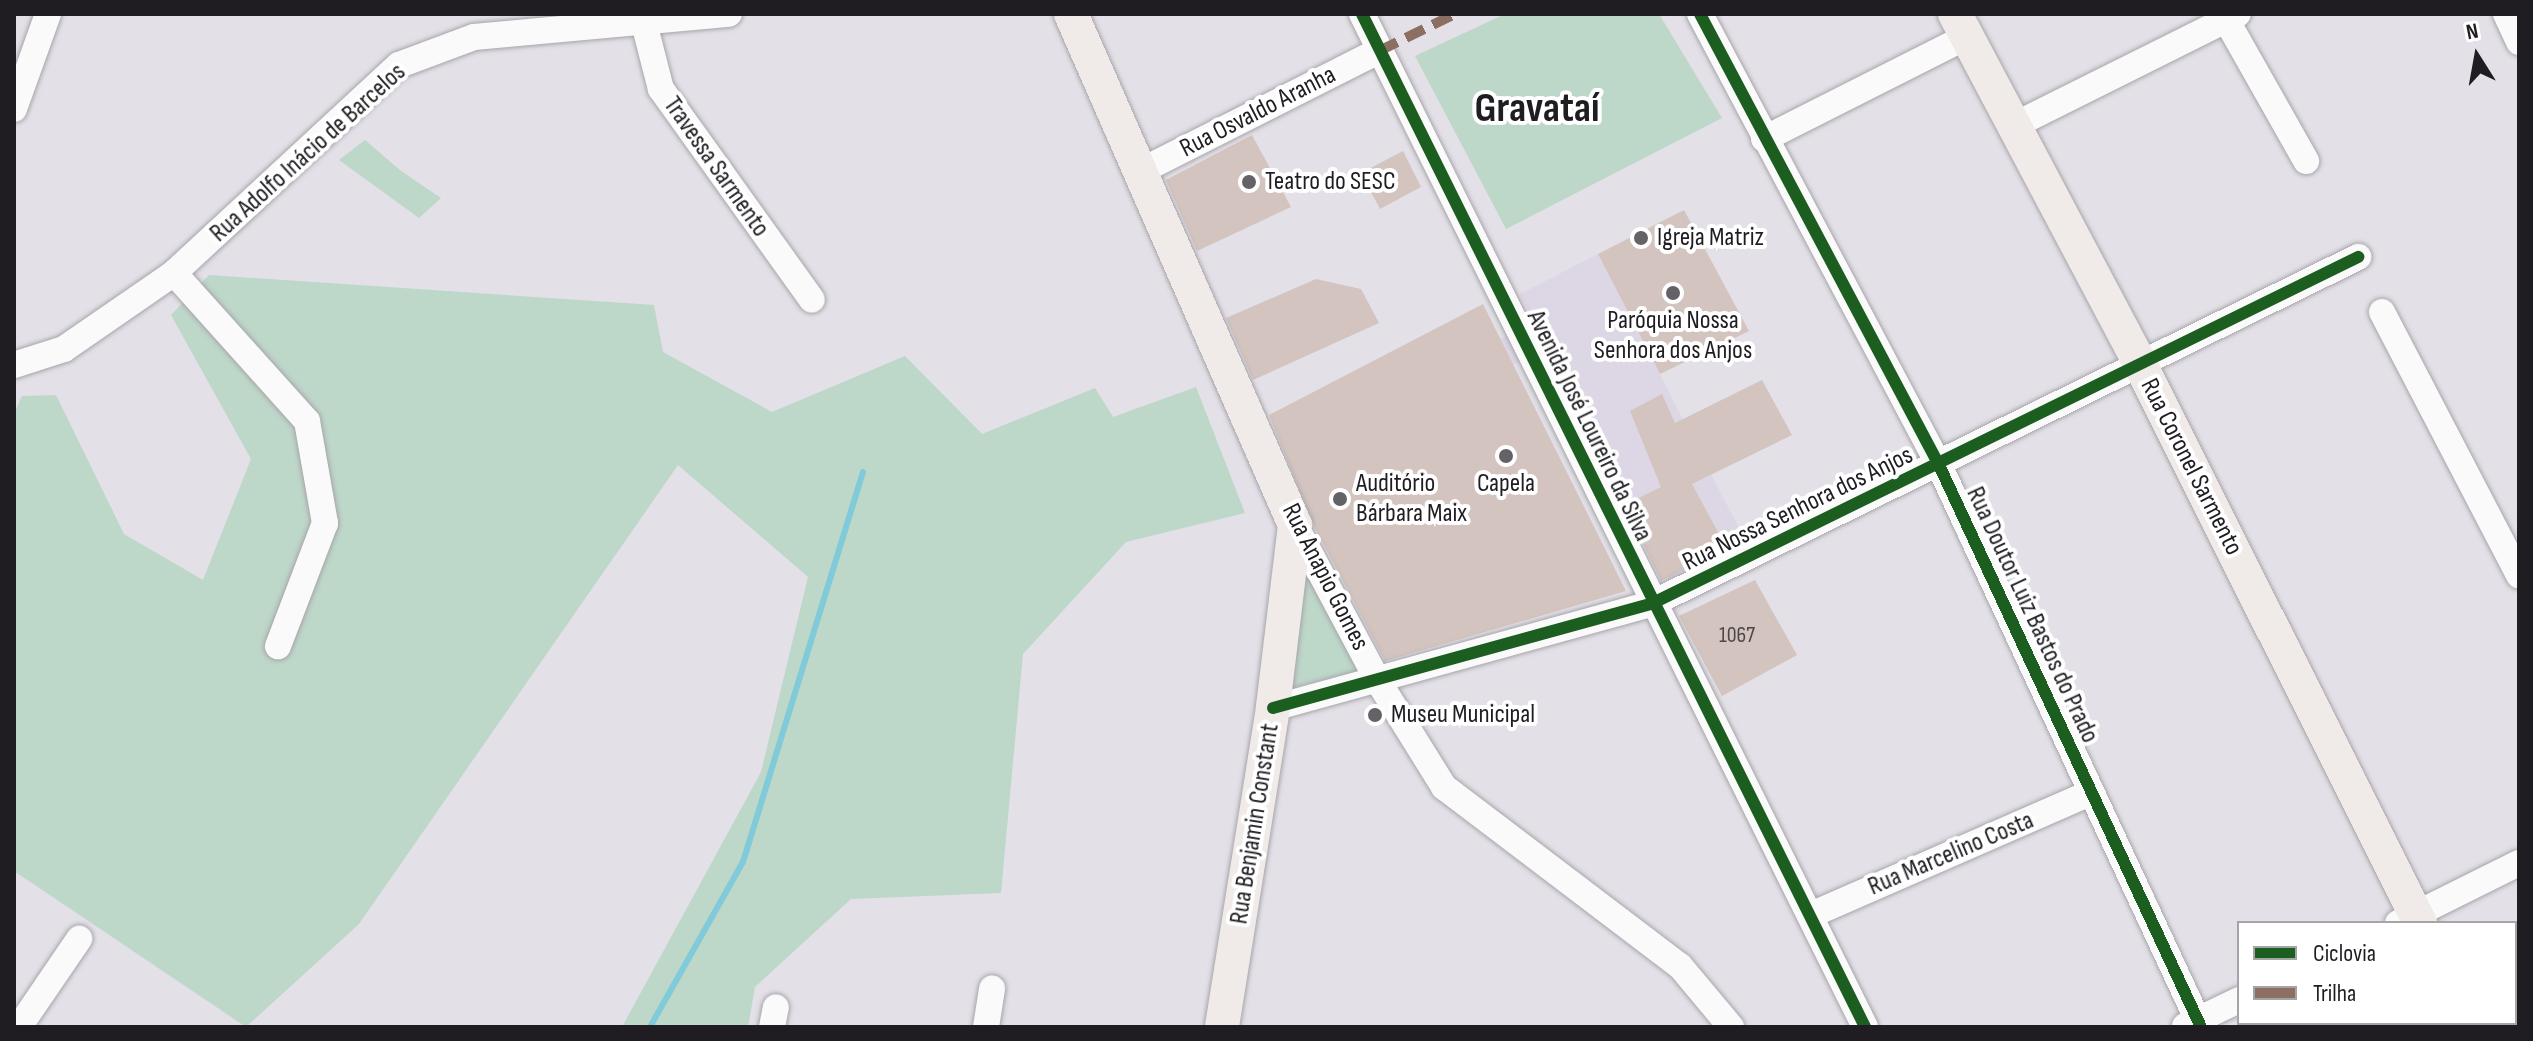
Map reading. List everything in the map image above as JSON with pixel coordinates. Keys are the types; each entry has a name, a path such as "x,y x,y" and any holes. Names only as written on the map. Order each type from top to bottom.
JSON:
{"main road":[{"name":"Rua Anapio Gomes","path":"1071,14 1137,173 1295,525"},
{"name":"Rua Coronel Sarmento","path":"1961,25 2138,360 2411,920"},
{"name":"Rua Benjamin Constant","path":"1222,1027 1273,708 1295,525"}],"street":[{"path":"14,109 48,14"},
{"name":"Avenida José Loureiro da Silva","path":"1362,14 1651,604 1865,1027"},
{"name":"Rua Doutor Luiz Bastos do Prado","path":"1700,14 1939,465 2194,1025"},
{"path":"2506,14 2519,42"},
{"name":"Rua Adolfo Inácio de Barcelos","path":"14,365 64,349 174,273 399,65 474,26 644,23 720,15"},
{"path":"2015,125 2229,16 2306,161"},
{"name":"Travessa Sarmento","path":"644,23 661,89 812,300"},
{"path":"1764,139 1961,25"},
{"name":"Rua Osvaldo Aranha","path":"1137,173 1379,51"},
{"name":"Rua Nossa Senhora dos Anjos","path":"1273,708 1651,604 1939,465 2138,360 2358,257"},
{"path":"174,273 307,421 325,523 278,646"},
{"path":"2382,312 2519,575"},
{"name":"Rua Anapio Gomes","path":"1295,525 1378,681 1444,787 1680,966 1731,1027"},
{"name":"Rua Marcelino Costa","path":"1811,915 2090,793"},
{"path":"2411,920 2519,863"},
{"path":"19,1025 79,939"},
{"path":"986,1027 992,988"},
{"path":"2194,1025 2237,1001"}],"shaded area":[{"path":"1598,254 1746,542 1669,582 1548,350 1513,365 1500,339 1535,323 1520,294"}],"green space":[{"path":"1505,14 1659,14 1722,118 1506,229 1415,56"},
{"path":"365,140 401,171 441,198 419,218 339,160"},
{"path":"209,275 654,305 663,352 772,412 905,356 982,434 1095,388 1113,417 1196,387 1245,513 1126,542 1023,654 1001,893 851,899 755,987 748,1027 622,1027 761,772 808,577 678,465 359,924 246,1027 14,871 14,414 22,396 56,395 124,534 203,580 251,459 171,315"},
{"path":"1300,555 1362,670 1284,690"}],"building":[{"path":"1252,135 1291,207 1197,251 1166,180"},
{"path":"1403,151 1421,187 1380,209 1361,173"},
{"name":"Paróquia Nossa Senhora dos Anjos","path":"1684,210 1749,331 1660,374 1598,254"},
{"path":"1316,279 1361,289 1379,323 1253,380 1226,318"},
{"path":"1483,304 1626,591 1385,661 1315,528 1269,415"},
{"path":"1762,380 1792,435 1692,484 1727,549 1661,581 1624,505 1661,487 1630,411 1662,394 1675,423"},
{"path":"1755,580 1797,655 1722,696 1679,616"}],"waterway":[{"path":"650,1027 743,862 863,472"}],"marked path":[{"path":"1379,51 1455,14"}],"cycle path":[{"path":"1362,14 1865,1027"},
{"path":"1700,14 1939,465 2201,1027"},
{"path":"1273,708 1651,604 2358,257"}],"place":[{"name":"Teatro do SESC","path":"1249,182"},
{"name":"Igreja Matriz","path":"1641,238"},
{"name":"Paróquia Nossa Senhora dos Anjos","path":"1673,293"},
{"name":"Capela","path":"1506,456"},
{"name":"Auditório Bárbara Maix","path":"1340,499"},
{"name":"Museu Municipal","path":"1375,715"}],"district":[{"name":"Gravataí","path":"1537,109"}]}
